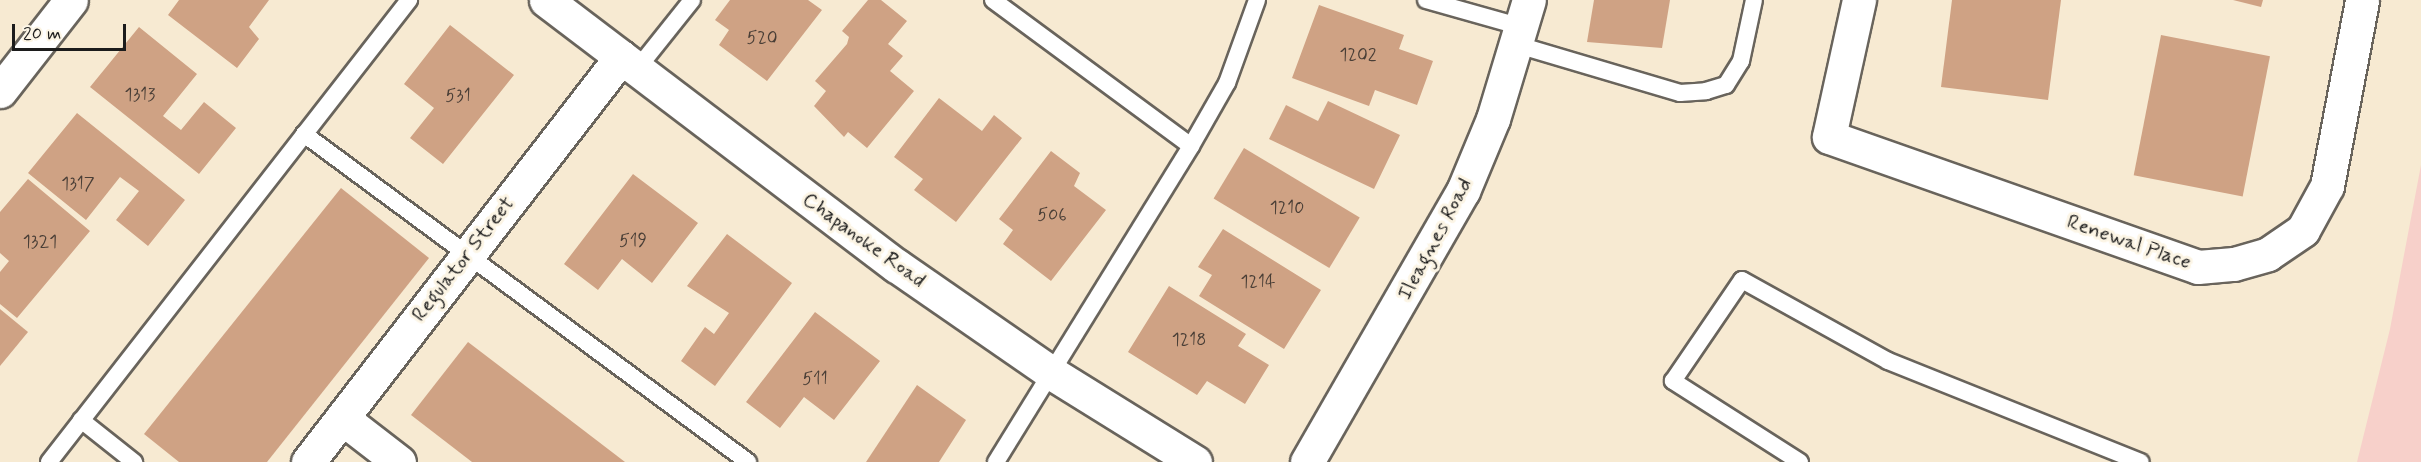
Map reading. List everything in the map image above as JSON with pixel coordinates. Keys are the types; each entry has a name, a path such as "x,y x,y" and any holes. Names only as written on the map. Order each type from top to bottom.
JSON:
{"street":[{"path":"0,91 71,0"},
{"name":"Chapanoke Road","path":"546,0 897,266 1053,374 1195,462"},
{"name":"Renewal Place","path":"1859,0 1829,137 2198,267 2234,264 2268,254 2303,230 2328,186 2362,0"},
{"name":"Ileagnes Road","path":"1306,462 1463,191 1523,24"},
{"name":"Regulator Street","path":"308,462 467,252 629,63"},
{"path":"342,418 399,462"}],"lane":[{"path":"49,462 409,0"},
{"path":"629,63 692,0"},
{"path":"993,0 1191,146"},
{"path":"996,462 1053,374 1227,83 1257,0"},
{"path":"1426,0 1523,24 1560,54 1680,93 1706,91 1726,84 1741,61 1754,0"},
{"path":"304,134 467,252 748,462"},
{"path":"1800,462 1673,381 1742,280 1888,361 2141,462"},
{"path":"81,420 134,462"}],"shaded area":[{"path":"2421,165 2421,462 2357,462 2390,329"}],"building":[{"path":"179,0 269,0 249,27 259,39 237,68 168,15"},
{"path":"730,0 808,0 822,10 767,81 719,45 729,30 715,20"},
{"path":"868,0 881,0 907,21 888,44 903,56 890,71 914,91 867,148 848,132 844,137 814,106 826,91 815,81 847,44 849,37 842,31"},
{"path":"1594,0 1670,0 1662,48 1587,42"},
{"path":"1952,0 2061,0 2048,100 1941,87"},
{"path":"2233,0 2263,0 2261,7"},
{"path":"1319,5 1404,35 1399,49 1433,61 1417,105 1375,90 1369,106 1292,78"},
{"path":"450,25 514,75 443,164 410,138 434,108 404,84"},
{"path":"139,27 197,74 163,116 181,130 204,102 236,128 199,174 90,87"},
{"path":"2161,35 2270,56 2243,197 2134,175"},
{"path":"939,98 982,131 994,115 1022,138 956,222 914,190 923,179 894,157"},
{"path":"1328,101 1400,135 1374,189 1269,139 1286,105 1318,121"},
{"path":"77,113 185,200 148,246 116,220 139,191 120,177 86,220 28,173"},
{"path":"1244,148 1360,218 1329,268 1214,199"},
{"path":"1051,151 1080,173 1074,186 1106,210 1051,281 1003,244 1013,230 999,219"},
{"path":"633,174 698,223 652,283 622,259 598,290 564,264"},
{"path":"28,179 90,231 17,318 0,304 0,272 9,261 0,253 0,212"},
{"path":"341,188 429,258 267,462 179,462 144,434"},
{"path":"1223,229 1321,290 1284,349 1199,296 1212,275 1198,267"},
{"path":"727,234 792,283 715,386 681,361 705,327 714,334 729,313 687,286"},
{"path":"1169,286 1246,334 1238,346 1269,365 1245,404 1207,381 1197,395 1128,352"},
{"path":"0,309 28,332 0,366"},
{"path":"815,312 880,361 834,420 804,397 780,428 746,402"},
{"path":"468,342 625,462 472,462 411,415"},
{"path":"917,385 966,420 939,462 866,462"}]}
